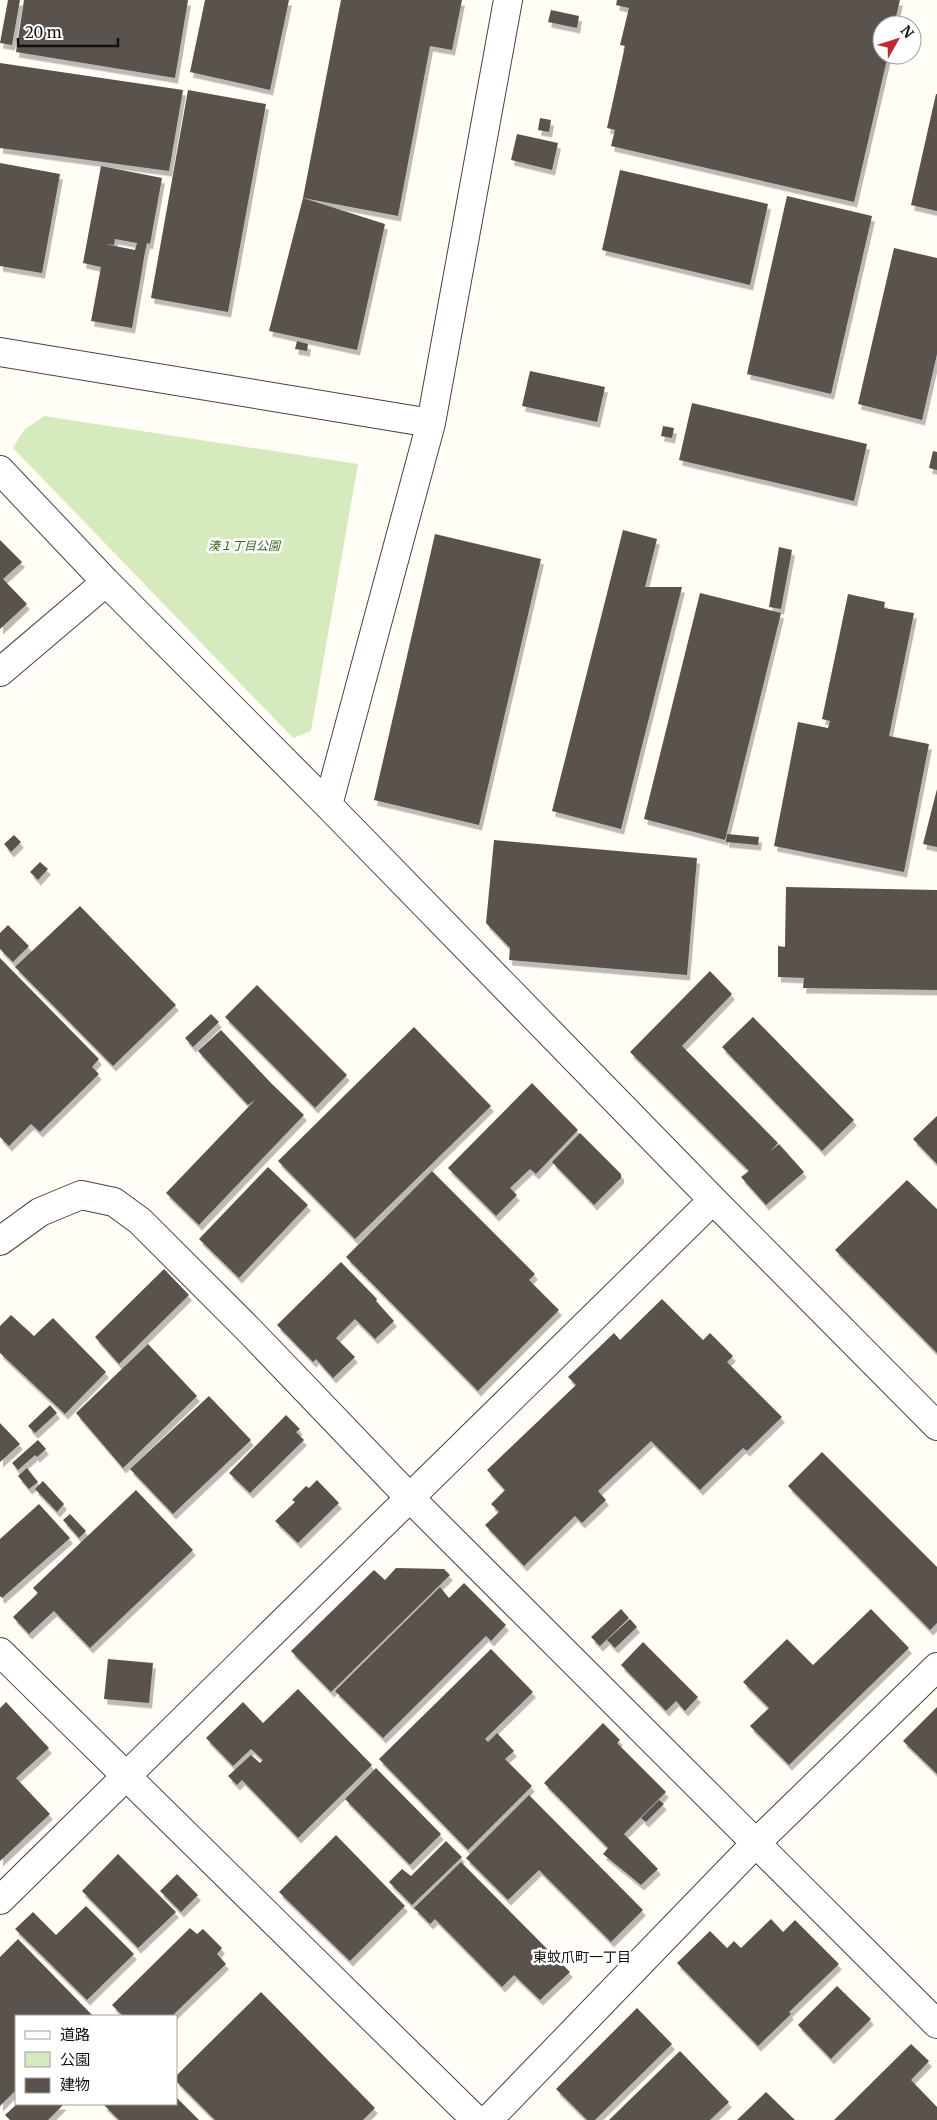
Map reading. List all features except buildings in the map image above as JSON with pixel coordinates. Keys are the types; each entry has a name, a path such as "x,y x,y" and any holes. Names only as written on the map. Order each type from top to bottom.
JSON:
{"street":[{"path":"328,804 431,422 508,0"},
{"path":"0,352 431,422"},
{"path":"0,470 106,582 328,804 713,1200 937,1426"},
{"path":"0,672 106,582"},
{"path":"0,1241 40,1212 81,1194 114,1202 140,1221 247,1328 408,1497 937,2024"},
{"path":"0,1900 408,1497 713,1200"},
{"path":"0,1652 476,2120"},
{"path":"488,2120 756,1843 937,1667"}],"green space":[{"name":"湊１丁目公園","path":"44,416 358,464 311,731 293,738 13,448 24,430"}],"district":[{"name":"東蚊爪町一丁目","path":"582,1957"}]}
